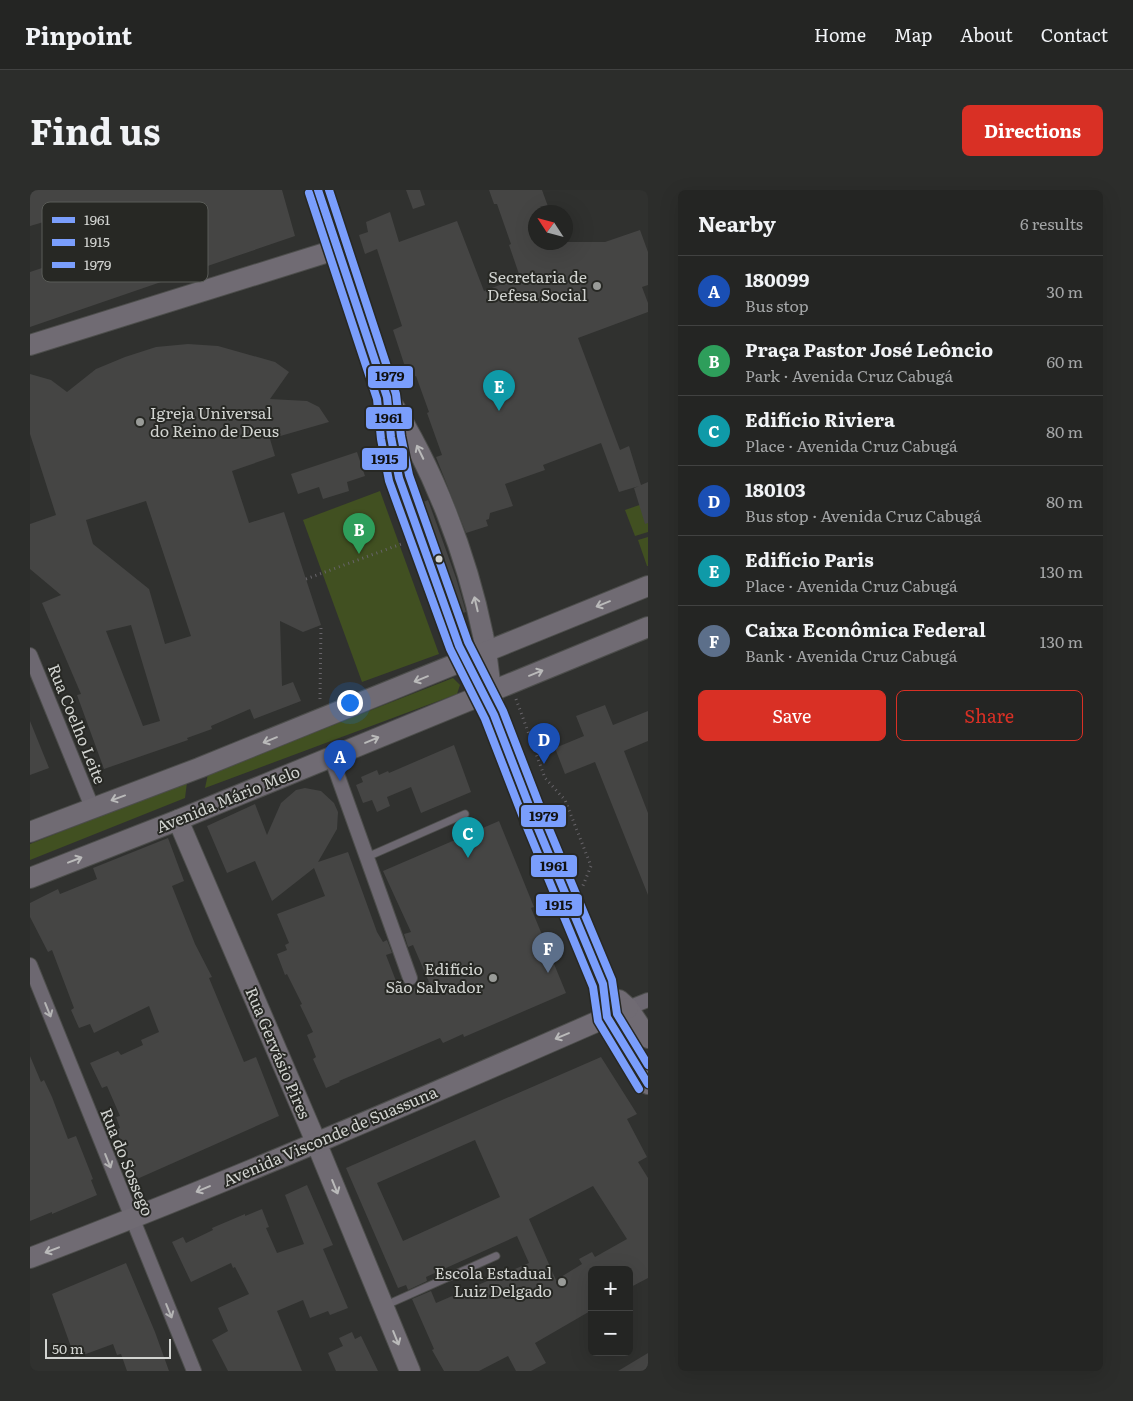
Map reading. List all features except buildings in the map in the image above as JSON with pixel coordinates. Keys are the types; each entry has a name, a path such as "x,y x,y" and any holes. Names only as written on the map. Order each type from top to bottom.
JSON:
{"main road":[{"path":"318,190 387,397 391,437 399,478 420,538 466,660 487,693 566,895 604,984 606,1017 648,1084"},
{"path":"30,345 338,249"},
{"path":"387,397 410,433 434,486 474,596 486,652 487,693"},
{"path":"30,832 320,720 648,586"},
{"name":"Avenida Mário Melo","path":"30,878 178,820 648,627"},
{"name":"Rua Gervásio Pires","path":"178,820 316,1142 410,1371"},
{"path":"604,984 628,1008 648,1038"},
{"name":"Avenida Visconde de Suassuna","path":"30,1258 132,1219 628,1008"}],"street":[{"name":"Rua Coelho Leite","path":"30,654 92,807"},
{"path":"331,757 410,978"},
{"name":"Rua do Sossego","path":"30,965 194,1371"},
{"path":"628,1008 648,1000"}],"lane":[{"path":"367,857 465,814"},
{"path":"384,1306 496,1256"}],"path":[{"path":"306,579 420,538"},
{"path":"320,720 322,625"},
{"path":"515,695 545,778 565,800 591,866 584,887 566,895"}],"green space":[{"path":"380,491 439,654 362,682 303,520"},
{"path":"648,502 648,532 635,536 625,510"},
{"path":"648,537 648,566 647,566 638,540"},
{"path":"453,678 460,685 457,694 205,788 208,774"},
{"path":"187,782 185,798 30,860 30,844"}],"transit line":[{"name":"1961","path":"318,190 387,397 391,437 399,478 459,646 494,715 535,821 603,984 607,1017 648,1084"},
{"name":"1979","path":"329,190 396,394 401,436 409,475 468,642 503,711 544,817 612,980 617,1014 648,1065"},
{"name":"1915","path":"309,193 377,399 381,439 389,481 450,649 485,719 526,825 593,987 598,1021 639,1089"}],"place":[{"name":"Secretaria de Defesa Social","path":"597,286"},
{"name":"Edifício Paris","path":"499,411"},
{"name":"Igreja Universal do Reino de Deus","path":"140,422"},
{"name":"Praça Pastor José Leôncio","path":"359,554"},
{"name":"180103","path":"544,764"},
{"name":"180099","path":"340,781"},
{"name":"Edifício Riviera","path":"468,858"},
{"name":"Caixa Econômica Federal","path":"548,973"},
{"name":"Edifício São Salvador","path":"493,978"},
{"name":"Escola Estadual Luiz Delgado","path":"562,1282"}]}
